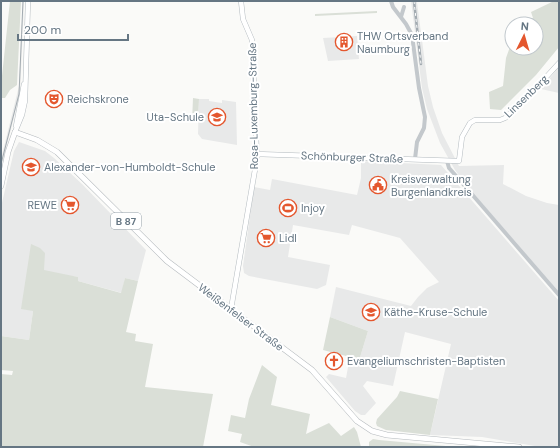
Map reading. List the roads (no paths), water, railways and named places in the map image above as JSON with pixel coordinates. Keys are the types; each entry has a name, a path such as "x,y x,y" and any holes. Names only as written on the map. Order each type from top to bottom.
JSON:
{"main road":[{"path":"1,186 8,152 24,106 26,89 25,79 28,1"},
{"name":"Rosa-Luxemburg-Straße","path":"231,309 254,180 256,154 252,40 244,22 241,1"},
{"name":"Linsenberg","path":"447,161 459,161 462,137 470,123 475,120 500,120 506,118 527,98 559,63"},
{"name":"Weißenfelser Straße","path":"15,132 37,140 57,152 170,264 312,370 354,418 369,429 381,434 392,436 519,447"},
{"name":"Schönburger Straße","path":"256,154 447,161"}],"street":[{"path":"391,1 393,8 406,24 412,35 419,88 425,116 425,126 417,142 415,159"},
{"path":"401,17 404,7"},
{"path":"447,161 454,173 559,295"}],"tram line":[{"path":"1,164 19,94 23,1"}],"railway":[{"path":"414,1 421,64"}],"place":[{"name":"THW Ortsverband Naumburg","path":"344,42"},
{"name":"Reichskrone","path":"54,99"},
{"name":"Uta-Schule","path":"217,117"},
{"name":"Alexander-von-Humboldt-Schule","path":"31,167"},
{"name":"Kreisverwaltung Burgenlandkreis","path":"378,185"},
{"name":"REWE","path":"70,205"},
{"name":"Injoy","path":"288,208"},
{"name":"Lidl","path":"266,238"},
{"name":"Käthe-Kruse-Schule","path":"371,312"},
{"name":"Evangeliumschristen-Baptisten","path":"334,361"}]}
